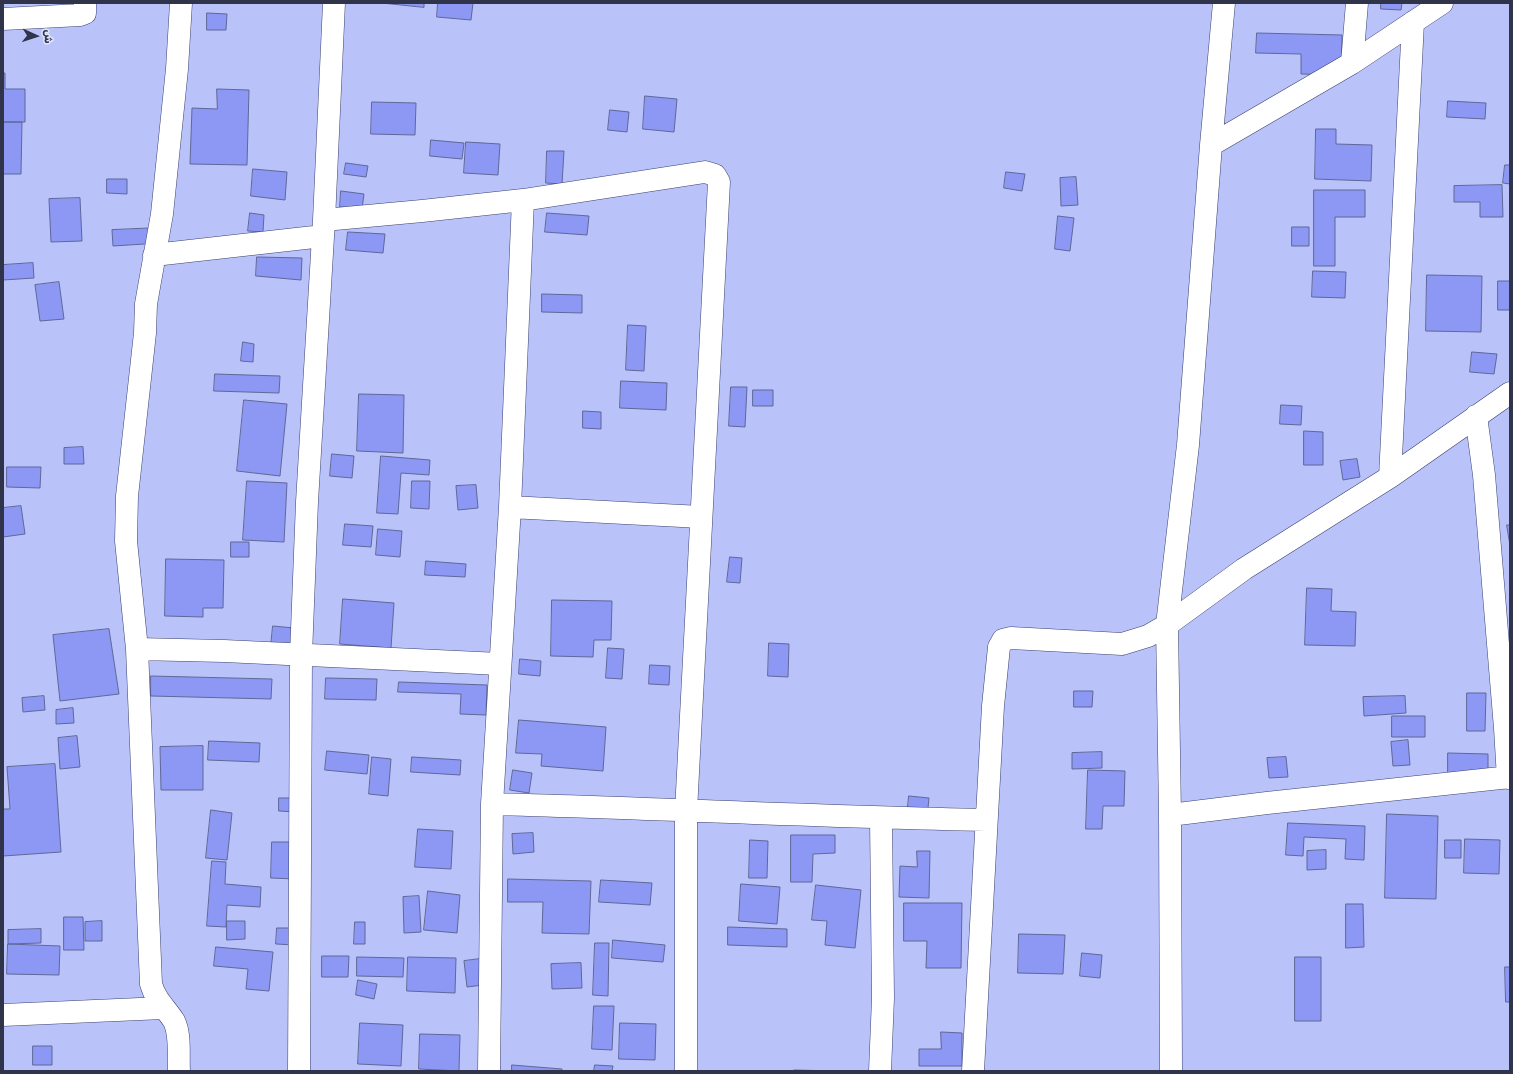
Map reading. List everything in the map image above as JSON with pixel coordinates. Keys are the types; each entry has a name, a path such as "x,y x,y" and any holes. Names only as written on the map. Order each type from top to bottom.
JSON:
{"street":[{"path":"3,19 80,15 85,13 85,3"},
{"path":"179,1071 177,1031 174,1022 155,996 151,984 137,649 126,541 127,496 145,333 146,304 162,214 177,69 181,3"},
{"path":"299,1071 301,655 307,502 334,3"},
{"path":"1171,1071 1170,815 1167,625 1188,445 1211,145 1224,3"},
{"path":"1352,63 1357,3"},
{"path":"1211,145 1352,63 1442,3"},
{"path":"1390,477 1413,22"},
{"path":"154,255 422,211 523,200 706,172 714,175 719,182 686,811 686,1071"},
{"path":"489,1071 492,804 510,507 523,200"},
{"path":"973,1071 993,706 1000,647 1003,640 1011,638 1122,644 1148,636 1167,625 1244,569 1390,477 1510,393"},
{"path":"1170,815 1267,803 1509,778 1485,490 1476,416"},
{"path":"510,507 701,517"},
{"path":"137,649 500,664"},
{"path":"492,804 881,818 986,820"},
{"path":"880,1071 883,998 881,818"},
{"path":"3,1015 163,1008"}],"building":[{"path":"382,3 424,3 424,7"},
{"path":"438,3 473,3 471,20 437,17"},
{"path":"1381,3 1402,3 1401,10 1381,9"},
{"path":"207,13 227,14 226,30 207,30"},
{"path":"1257,33 1342,35 1341,75 1301,74 1301,54 1256,53"},
{"path":"3,73 5,73 5,89 25,89 25,122 3,122"},
{"path":"217,89 249,90 247,165 190,164 192,108 217,109"},
{"path":"645,96 677,99 674,132 643,129"},
{"path":"1448,101 1486,103 1485,119 1447,117"},
{"path":"372,102 416,103 415,135 371,134"},
{"path":"610,110 629,112 627,132 608,130"},
{"path":"3,122 22,122 21,174 3,174"},
{"path":"1316,129 1336,129 1336,144 1372,145 1371,181 1315,179"},
{"path":"431,140 464,143 462,159 430,156"},
{"path":"466,142 500,144 498,175 464,173"},
{"path":"547,151 564,151 562,184 546,183"},
{"path":"346,163 368,166 366,177 344,174"},
{"path":"1505,165 1510,165 1510,184 1503,183"},
{"path":"253,169 287,172 285,200 251,196"},
{"path":"1006,172 1025,174 1022,191 1004,188"},
{"path":"1076,177 1078,205 1061,206 1060,178"},
{"path":"107,179 127,179 127,194 107,193"},
{"path":"1502,185 1503,217 1480,217 1480,202 1454,202 1454,186"},
{"path":"1314,190 1365,190 1365,217 1335,217 1335,266 1314,266"},
{"path":"341,191 364,194 362,209 340,207"},
{"path":"80,198 82,241 51,242 49,199"},
{"path":"250,213 264,215 263,232 248,231"},
{"path":"547,213 589,216 587,235 545,232"},
{"path":"1058,216 1074,218 1070,251 1055,249"},
{"path":"1292,227 1309,227 1309,246 1292,246"},
{"path":"159,228 160,243 113,246 112,230"},
{"path":"348,232 385,234 383,253 346,250"},
{"path":"257,257 302,258 301,280 256,276"},
{"path":"33,263 34,278 3,280 3,265"},
{"path":"1313,271 1346,272 1345,298 1312,297"},
{"path":"1427,275 1482,276 1481,332 1426,331"},
{"path":"1498,281 1510,281 1510,310 1498,310"},
{"path":"59,282 64,319 40,321 35,285"},
{"path":"542,294 582,295 582,313 542,312"},
{"path":"628,325 646,326 644,371 626,370"},
{"path":"243,342 254,344 253,362 241,361"},
{"path":"1472,352 1497,354 1494,374 1470,372"},
{"path":"215,374 280,376 279,393 214,391"},
{"path":"621,381 667,383 666,410 620,408"},
{"path":"731,387 747,387 745,427 729,426"},
{"path":"753,390 773,390 773,406 753,406"},
{"path":"359,394 404,395 403,453 357,451"},
{"path":"244,400 287,404 280,476 237,471"},
{"path":"1281,405 1302,406 1301,425 1280,424"},
{"path":"583,411 601,412 601,429 583,428"},
{"path":"1304,431 1323,432 1323,465 1304,465"},
{"path":"83,447 84,464 64,464 64,448"},
{"path":"332,454 354,456 352,478 330,476"},
{"path":"381,456 430,460 429,475 401,473 398,514 377,513"},
{"path":"1357,459 1360,477 1343,480 1340,461"},
{"path":"7,467 41,467 40,488 7,487"},
{"path":"247,481 287,483 284,542 243,540"},
{"path":"412,481 430,481 429,509 411,508"},
{"path":"476,485 478,508 458,510 456,486"},
{"path":"21,506 25,534 3,537 3,508"},
{"path":"345,524 373,526 371,547 343,545"},
{"path":"1507,525 1510,525 1510,545"},
{"path":"378,529 402,531 400,557 376,555"},
{"path":"231,542 249,542 249,557 231,557"},
{"path":"730,557 742,558 740,583 727,582"},
{"path":"166,559 224,560 223,608 203,608 203,617 165,616"},
{"path":"426,561 466,564 465,577 425,575"},
{"path":"1307,588 1332,589 1331,611 1356,612 1355,646 1305,645"},
{"path":"343,599 394,603 391,648 340,644"},
{"path":"552,600 612,601 611,640 594,640 593,657 551,656"},
{"path":"273,626 294,628 292,648 271,646"},
{"path":"109,629 119,694 60,701 53,635"},
{"path":"769,643 789,644 788,677 768,676"},
{"path":"608,648 624,649 622,679 606,678"},
{"path":"520,659 541,661 540,676 519,674"},
{"path":"650,665 670,666 669,685 649,684"},
{"path":"151,676 272,679 271,699 151,696"},
{"path":"326,678 377,679 376,700 325,699"},
{"path":"399,682 487,685 486,715 460,714 461,694 398,692"},
{"path":"1074,691 1093,691 1092,707 1074,707"},
{"path":"1467,693 1486,693 1485,731 1467,731"},
{"path":"44,696 45,710 23,712 22,698"},
{"path":"1405,696 1406,713 1364,716 1363,697"},
{"path":"73,708 74,723 56,724 56,710"},
{"path":"1392,716 1425,716 1425,737 1392,737"},
{"path":"519,720 606,727 603,771 541,766 542,754 516,753"},
{"path":"77,736 80,767 60,769 58,738"},
{"path":"1408,740 1410,765 1393,766 1391,742"},
{"path":"209,741 260,743 259,762 208,760"},
{"path":"203,746 203,790 161,790 160,747"},
{"path":"327,751 369,755 367,774 325,770"},
{"path":"1102,752 1102,768 1072,769 1072,753"},
{"path":"1448,753 1488,754 1488,775 1448,775"},
{"path":"372,757 391,759 388,796 369,794"},
{"path":"412,757 461,760 460,775 411,772"},
{"path":"1286,757 1288,777 1269,778 1267,758"},
{"path":"55,764 61,852 3,856 3,809 10,809 7,767"},
{"path":"513,770 532,773 529,793 510,790"},
{"path":"1088,770 1125,771 1124,806 1103,806 1102,829 1086,829"},
{"path":"909,796 929,798 927,818 907,816"},
{"path":"279,798 296,798 296,812 279,811"},
{"path":"211,810 232,813 227,860 206,858"},
{"path":"1387,814 1438,816 1436,899 1385,898"},
{"path":"1288,823 1365,826 1364,860 1345,859 1346,839 1304,837 1303,856 1286,855"},
{"path":"418,829 453,831 451,869 415,867"},
{"path":"533,833 534,852 513,854 512,834"},
{"path":"791,835 835,835 835,853 813,854 812,882 791,882"},
{"path":"1465,839 1500,840 1499,874 1464,873"},
{"path":"750,840 768,841 767,878 749,878"},
{"path":"1445,840 1461,840 1461,858 1445,858"},
{"path":"272,842 296,842 295,879 271,878"},
{"path":"1326,850 1326,869 1307,870 1307,851"},
{"path":"917,851 930,851 929,898 899,897 900,866 917,867"},
{"path":"212,861 226,862 225,884 261,887 260,907 227,905 226,927 207,926"},
{"path":"508,879 591,881 589,934 542,933 543,902 508,902"},
{"path":"601,880 652,883 650,905 599,902"},
{"path":"741,884 780,887 777,924 739,921"},
{"path":"816,885 861,890 855,948 825,945 827,921 812,920"},
{"path":"428,891 460,895 457,933 424,930"},
{"path":"419,896 421,932 404,933 403,897"},
{"path":"904,903 962,903 961,968 926,968 927,941 904,941"},
{"path":"1346,904 1363,904 1364,947 1346,948"},
{"path":"64,917 83,917 84,950 64,950"},
{"path":"102,921 102,941 85,941 85,922"},
{"path":"227,921 245,921 245,939 227,940"},
{"path":"355,922 365,922 365,944 354,944"},
{"path":"728,927 787,929 787,947 728,945"},
{"path":"277,928 295,928 294,945 276,944"},
{"path":"41,929 41,943 8,944 8,930"},
{"path":"1019,934 1065,935 1063,974 1018,973"},
{"path":"613,940 665,945 663,962 612,958"},
{"path":"595,943 609,943 608,996 593,995"},
{"path":"8,944 60,946 59,975 7,974"},
{"path":"216,947 273,952 269,991 246,989 248,969 214,966"},
{"path":"1082,953 1102,955 1100,978 1080,976"},
{"path":"322,956 349,956 348,977 322,977"},
{"path":"357,957 404,958 403,977 357,976"},
{"path":"408,957 456,958 455,993 407,991"},
{"path":"1295,957 1321,957 1321,1021 1295,1021"},
{"path":"480,959 483,985 467,987 464,961"},
{"path":"581,963 582,988 552,989 551,964"},
{"path":"1505,967 1510,967 1510,1002 1506,1002"},
{"path":"358,980 377,984 374,999 356,995"},
{"path":"594,1006 614,1006 612,1050 592,1049"},
{"path":"360,1023 403,1025 401,1066 358,1064"},
{"path":"620,1023 656,1024 655,1060 619,1059"},
{"path":"941,1032 962,1033 962,1066 919,1066 919,1049 941,1049"},
{"path":"420,1034 460,1035 459,1071 419,1069"},
{"path":"33,1046 52,1046 52,1065 33,1065"},
{"path":"512,1065 562,1069 562,1071 512,1071"},
{"path":"595,1065 613,1066 612,1071 594,1071"},
{"path":"794,1070 838,1071 794,1071"}]}
